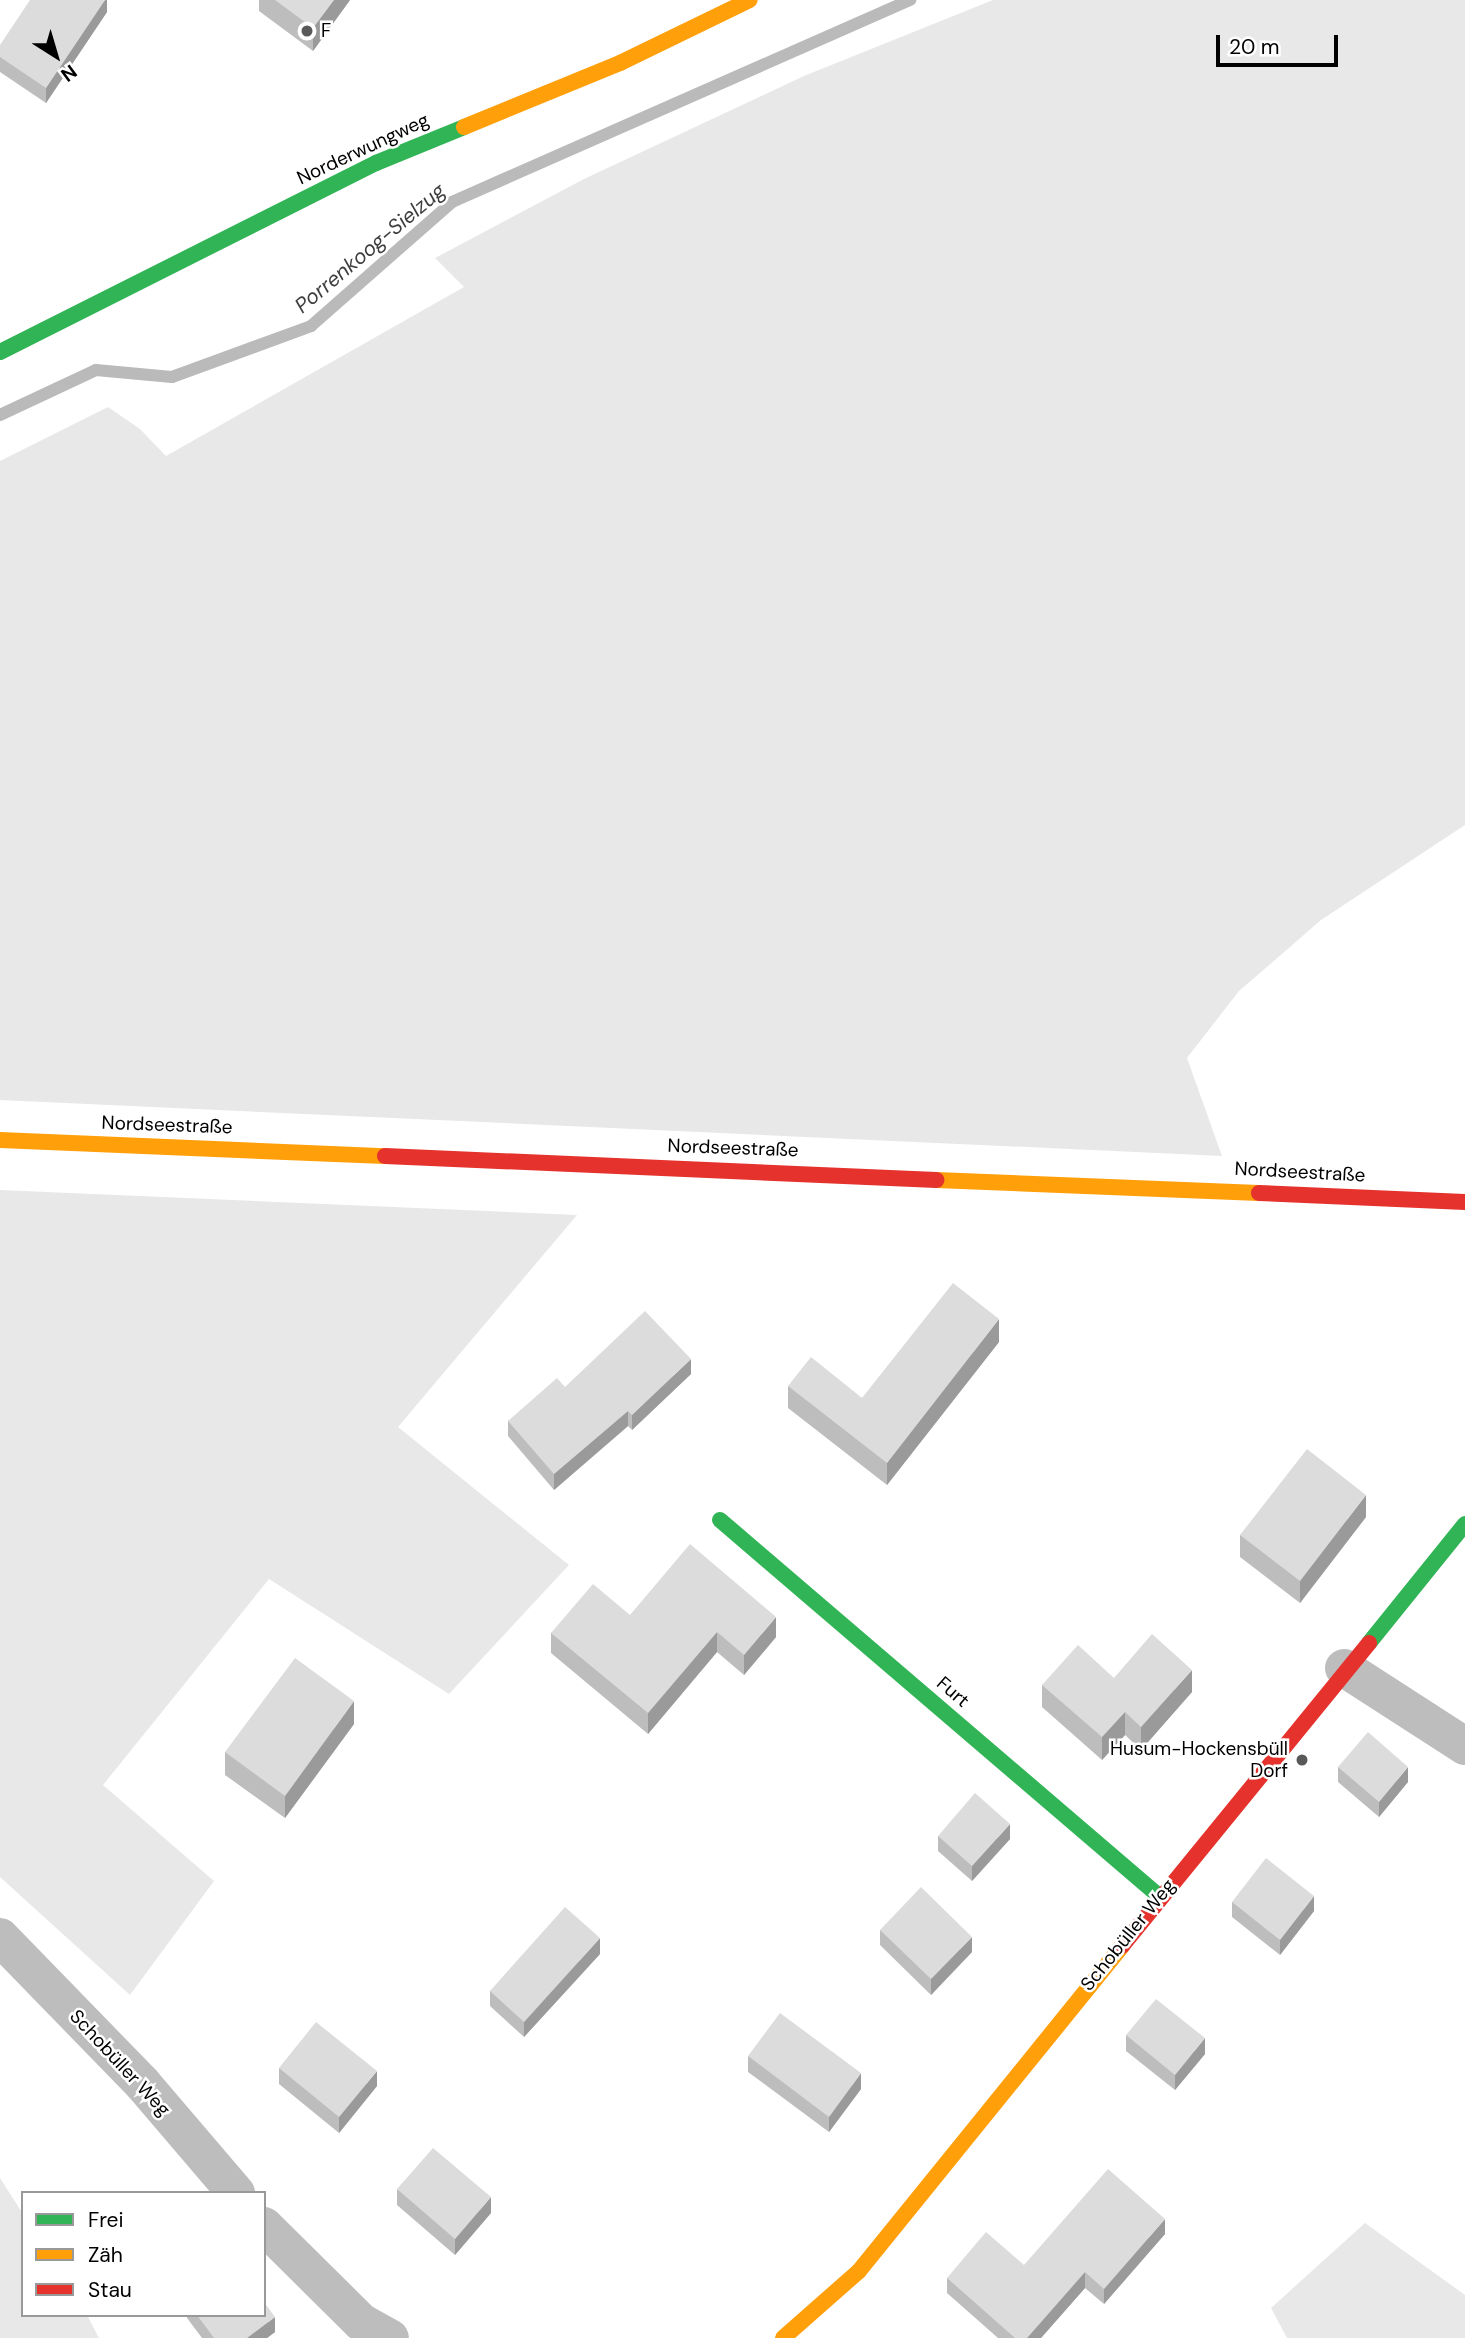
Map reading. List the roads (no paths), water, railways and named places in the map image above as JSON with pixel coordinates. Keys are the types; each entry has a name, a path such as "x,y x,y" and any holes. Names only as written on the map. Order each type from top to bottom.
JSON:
{"street":[{"name":"Norderwungweg","path":"0,352 376,163 620,63 750,0"},
{"name":"Nordseestraße","path":"0,1140 1465,1202"},
{"name":"Furt","path":"720,1520 1159,1896"},
{"name":"Schobüller Weg","path":"783,2338 859,2271 1159,1896 1465,1524"},
{"path":"1344,1668 1465,1746"},
{"name":"Schobüller Weg","path":"0,1937 142,2082 234,2191"},
{"path":"266,2228 361,2322 390,2338"}],"waterway":[{"name":"Porrenkoog-Sielzug","path":"0,415 96,370 172,377 311,326 452,202 910,0"}],"place":[{"name":"F","path":"307,31"},
{"name":"Husum-Hockensbüll Dorf","path":"1302,1760"}]}
